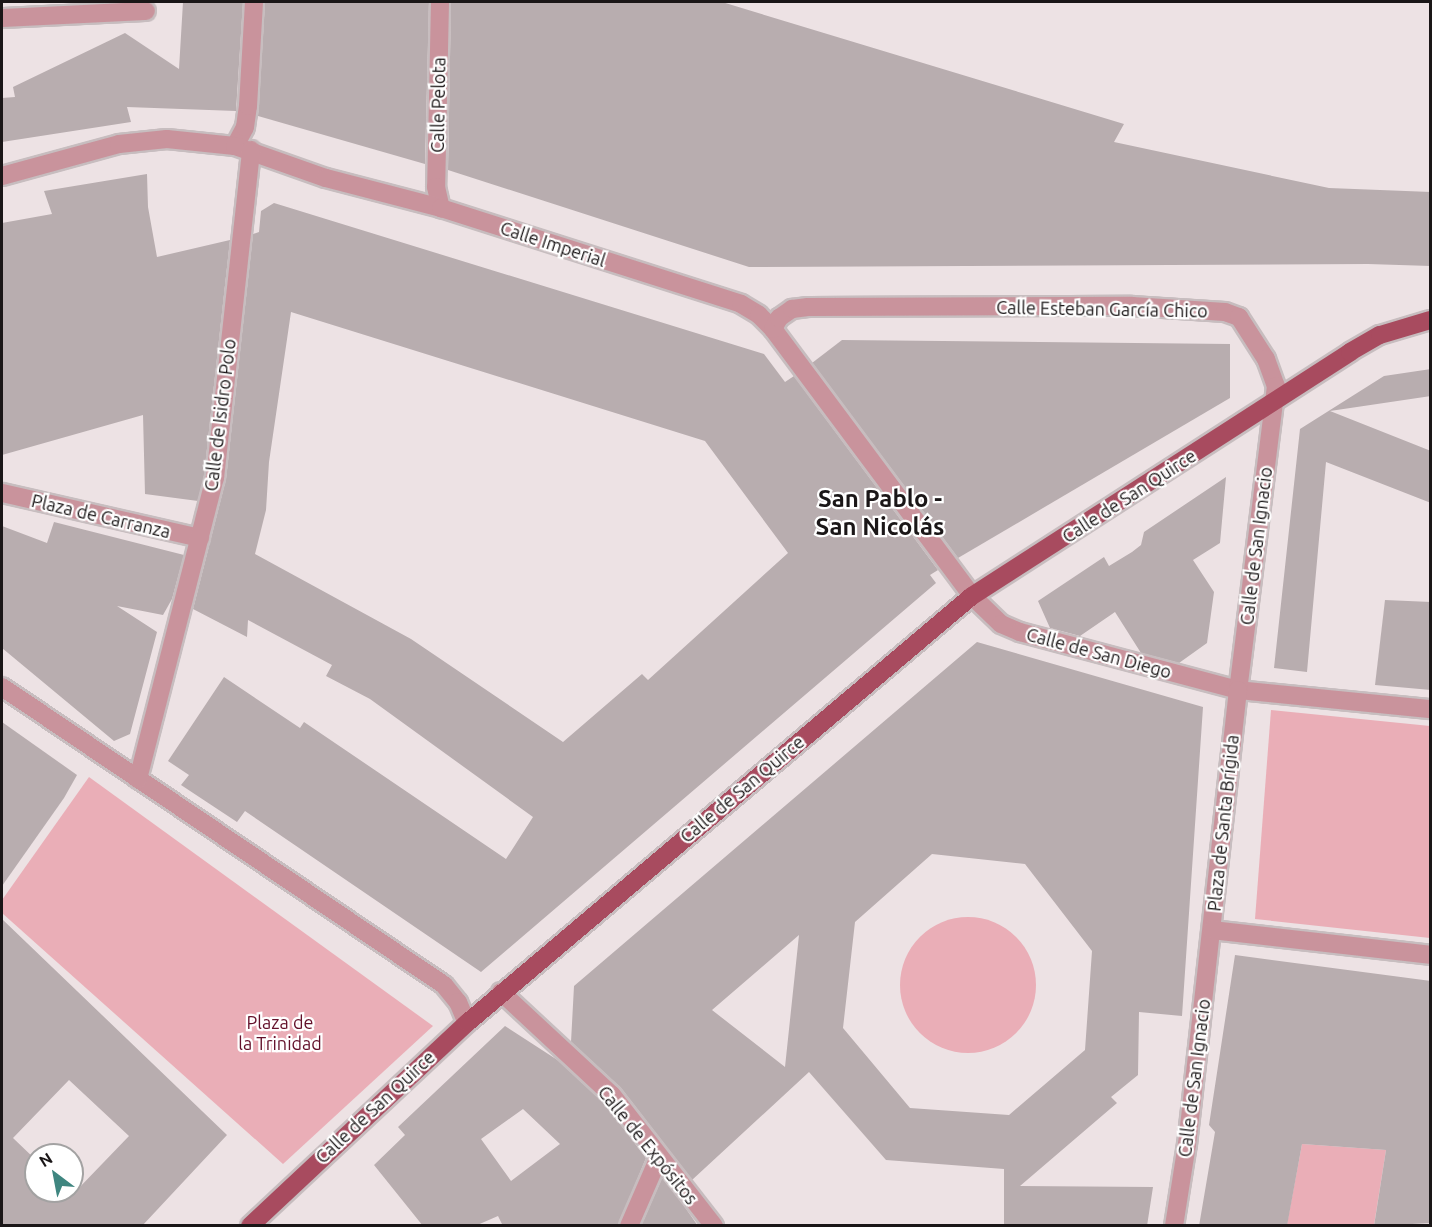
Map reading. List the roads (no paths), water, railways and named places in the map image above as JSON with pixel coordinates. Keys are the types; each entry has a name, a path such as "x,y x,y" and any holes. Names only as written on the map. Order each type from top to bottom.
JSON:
{"main road":[{"path":"1274,402 1380,335 1431,320"},
{"name":"Calle de San Quirce","path":"250,1226 501,992 972,596 1274,402"}],"street":[{"name":"Calle de Isidro Polo","path":"138,779 215,478 247,116 254,2"},
{"name":"Calle Pelota","path":"440,2 436,187 441,208"},
{"path":"2,18 146,11"},
{"name":"Calle Imperial","path":"2,177 119,144 167,139 243,148 326,178 441,208 741,304 759,315 773,329 972,596"},
{"name":"Calle Esteban García Chico","path":"773,329 778,318 792,309 808,307 1132,306 1225,312 1239,317 1266,359 1276,386 1274,402"},
{"name":"Calle de San Ignacio","path":"1238,690 1274,402"},
{"name":"Plaza de Carranza","path":"2,493 200,538"},
{"name":"Calle de San Diego","path":"972,596 1000,624 1020,632 1238,690"},
{"path":"2,687 444,985 458,1002 466,1023"},
{"path":"1238,690 1431,710"},
{"name":"Plaza de Santa Brígida","path":"1238,690 1212,930 1431,955"},
{"name":"Calle de San Ignacio","path":"1174,1226 1187,1144 1212,930"},
{"name":"Calle de Expósitos","path":"501,992 612,1095 714,1226"},
{"path":"629,1226 659,1157"}],"district":[{"name":"San Pablo - San Nicolás","path":"880,513"}],"park label":[{"name":"Plaza de la Trinidad","path":"280,1033"}]}
